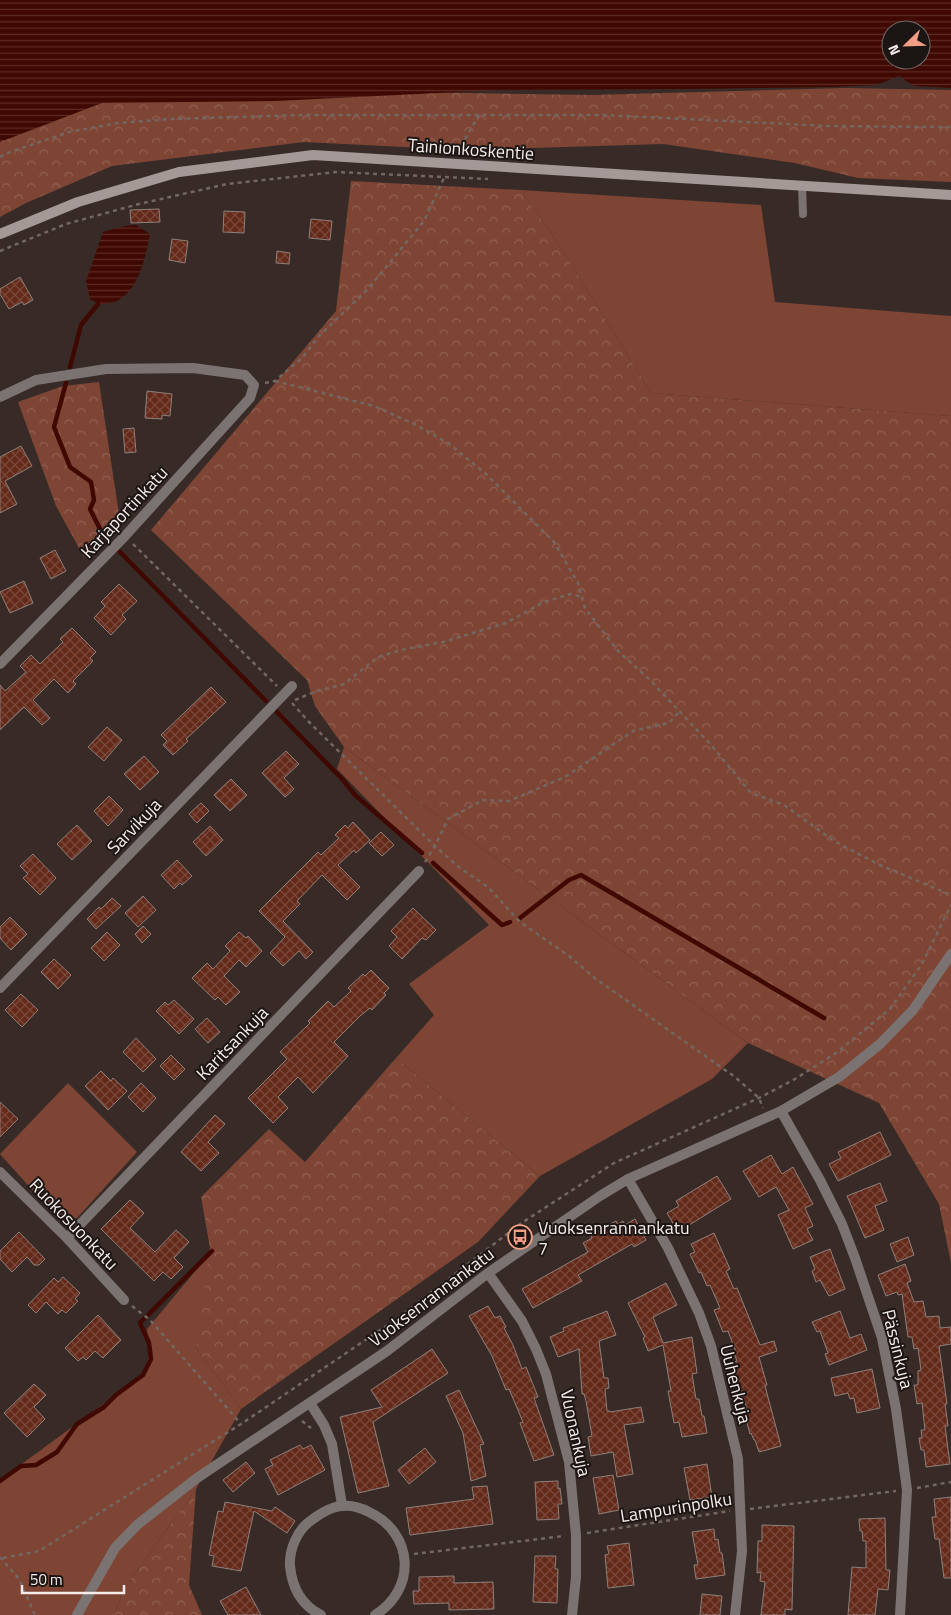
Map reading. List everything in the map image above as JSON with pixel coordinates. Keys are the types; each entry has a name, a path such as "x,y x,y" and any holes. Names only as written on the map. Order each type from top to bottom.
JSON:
{"main road":[{"name":"Tainionkoskentie","path":"0,234 78,202 180,172 313,155 951,195"}],"street":[{"path":"0,397 36,380 106,369 193,368 245,375 254,385"},
{"name":"Karjaportinkatu","path":"0,664 125,536 250,398 254,385"},
{"name":"Sarvikuja","path":"0,988 288,698 292,686"},
{"name":"Karitsankuja","path":"68,1238 419,871"},
{"name":"Vuoksenrannankatu","path":"77,1615 114,1548 137,1525 197,1478 387,1350 488,1273 600,1196 628,1179 781,1111 839,1077 880,1044 913,1010 951,954"},
{"name":"Pässinkuja","path":"781,1111 820,1180 842,1224 882,1338 896,1409 907,1490 900,1615"},
{"name":"Ruokosuonkatu","path":"0,1172 68,1238 124,1300"},
{"name":"Uuhenkuja","path":"628,1179 668,1248 699,1313 711,1346 738,1459 742,1552 735,1615"},
{"name":"Vuonankuja","path":"488,1273 522,1321 546,1374 569,1462 576,1535 576,1576 572,1615"},
{"path":"310,1403 324,1425 332,1444 342,1505"},
{"path":"321,1615 313,1611 300,1597 292,1580 290,1560 294,1541 305,1525 321,1513 342,1505 362,1508 382,1518 397,1534 405,1555 405,1574 398,1593 386,1608 375,1615"}],"lane":[{"path":"802,186 803,214"}],"path":[{"path":"0,157 68,132 118,124 171,119 303,115 604,115 828,126 951,127"},
{"path":"461,146 479,115"},
{"path":"0,251 12,244 66,224 139,204 227,184 336,172 494,179"},
{"path":"275,381 302,358 320,335 368,289 424,221 444,177"},
{"path":"254,385 275,381 374,406 414,424 448,443 487,475 554,542 578,583 585,608 617,650 651,681 712,746 751,793 784,805 834,842 880,866 951,895"},
{"path":"125,536 435,846 460,868 488,887 520,922 569,956 596,979 735,1077 759,1098"},
{"path":"288,698 344,684 378,657 405,649 443,642 498,625 542,604 570,594 582,597"},
{"path":"419,871 435,846 448,819 483,800 508,800 565,777 633,731 669,723 679,712"},
{"path":"140,1313 150,1320 241,1424"},
{"name":"Lampurinpolku","path":"405,1555 576,1535 740,1510 907,1490 951,1482"},
{"path":"0,1556 19,1579 35,1615"}],"green space":[{"path":"846,88 951,90 951,182 858,178 795,163 663,144 465,150 304,142 112,166 26,203 0,217 0,134 97,102 403,92 592,95"},
{"path":"351,181 521,190 560,246 651,393 951,416 951,1263 939,1204 879,1103 748,1043 344,747 315,706 307,680 151,530 336,311"},
{"path":"521,190 761,205 775,302 951,316 951,416 651,393 560,246"},
{"path":"99,382 120,521 84,557 56,506 18,402 63,386"},
{"path":"344,747 748,1043 712,1079 540,1176 396,1058 434,1015 409,984 489,925 337,769"},
{"path":"396,1058 540,1176 478,1242 241,1409 196,1348 210,1248 201,1197 269,1129 305,1162"},
{"path":"68,1083 137,1152 77,1218 60,1221 0,1154"},
{"path":"212,1251 196,1348 241,1409 196,1489 125,1587 114,1615 0,1615 0,1480 143,1375 150,1353 147,1329"},
{"path":"196,1489 189,1585 202,1615 114,1615 125,1587"}],"shaded area":[{"path":"0,0 951,0 951,88 914,86 899,76 877,85 832,87 499,90 276,101 102,103 0,142"},
{"path":"136,225 150,234 140,273 135,283 122,298 112,303 98,304 90,299 86,281 103,232"}],"building":[{"path":"159,209 160,222 131,223 130,210"},
{"path":"224,211 245,212 244,233 223,232"},
{"path":"311,219 332,221 330,240 309,238"},
{"path":"172,239 188,241 185,263 169,260"},
{"path":"277,251 290,253 289,264 276,263"},
{"path":"20,277 33,300 24,305 22,302 9,309 0,294 0,289"},
{"path":"147,391 172,394 170,416 162,415 162,419 145,418"},
{"path":"134,428 136,452 125,453 123,429"},
{"path":"21,446 32,466 5,481 17,504 0,513 0,457"},
{"path":"55,550 66,571 51,579 40,558"},
{"path":"24,581 33,603 10,613 0,592"},
{"path":"119,584 137,601 122,615 126,619 111,635 94,618 105,606 101,602"},
{"path":"72,628 96,652 90,658 93,661 73,681 76,684 68,693 54,679 33,700 50,718 42,725 24,707 0,730 0,685 5,691 26,672 20,666 31,655 40,664 63,642 60,639"},
{"path":"211,687 226,702 186,739 188,741 173,755 163,745 167,741 161,735"},
{"path":"107,727 122,740 104,761 88,747"},
{"path":"286,751 299,764 284,778 294,789 285,797 262,773"},
{"path":"144,756 159,772 140,790 124,774"},
{"path":"231,779 247,795 230,811 214,795"},
{"path":"109,796 123,810 108,826 94,811"},
{"path":"201,803 209,811 197,823 189,814"},
{"path":"353,822 370,840 356,853 354,850 338,865 360,887 347,900 322,875 297,901 300,904 283,921 313,952 306,959 299,951 283,966 270,953 285,937 259,911 318,852 321,855 339,838 335,835 345,825 348,828"},
{"path":"77,825 92,841 72,860 57,844"},
{"path":"210,826 223,840 206,856 193,842"},
{"path":"381,832 394,845 382,856 369,843"},
{"path":"33,854 56,878 40,895 23,878 28,874 20,866"},
{"path":"177,860 192,876 174,889 161,875"},
{"path":"143,896 156,910 138,927 125,913"},
{"path":"112,898 121,906 96,929 87,919"},
{"path":"413,908 436,930 426,940 422,938 402,959 389,946 397,937 391,931"},
{"path":"10,917 27,934 11,950 0,938 0,927"},
{"path":"143,926 151,934 142,943 135,934"},
{"path":"107,932 120,945 104,961 91,948"},
{"path":"239,932 246,938 248,936 262,951 246,967 239,960 224,976 240,992 226,1005 218,997 215,1000 192,978 207,963 213,969 230,951 225,946"},
{"path":"54,959 71,975 58,989 41,972"},
{"path":"371,970 389,988 384,993 386,995 372,1010 370,1008 360,1016 334,1042 348,1056 313,1093 298,1077 278,1097 288,1108 273,1123 248,1098 287,1059 280,1052 310,1023 308,1021 328,1001 334,1007 351,991 348,988 363,974 365,976"},
{"path":"21,994 38,1010 22,1027 5,1010"},
{"path":"174,1000 194,1019 179,1034 156,1011 165,1002 168,1005"},
{"path":"207,1018 220,1032 208,1043 195,1029"},
{"path":"136,1038 156,1059 143,1072 123,1052"},
{"path":"171,1055 185,1069 174,1080 160,1066"},
{"path":"101,1071 111,1081 113,1078 127,1091 108,1110 85,1086"},
{"path":"141,1083 156,1098 143,1112 128,1097"},
{"path":"0,1102 18,1119 0,1137"},
{"path":"215,1115 225,1124 208,1142 219,1153 201,1171 181,1152"},
{"path":"880,1132 891,1155 838,1181 829,1164 841,1158 838,1152"},
{"path":"771,1155 782,1174 793,1167 813,1204 805,1208 813,1226 807,1229 813,1240 793,1249 778,1215 789,1210 776,1187 759,1197 743,1171"},
{"path":"717,1176 731,1199 678,1232 667,1213 679,1206 676,1201"},
{"path":"880,1183 887,1201 875,1206 884,1230 865,1238 847,1196"},
{"path":"130,1200 144,1213 130,1228 155,1252 176,1230 189,1242 174,1258 183,1267 171,1279 163,1272 154,1281 101,1229"},
{"path":"635,1219 646,1240 634,1247 632,1244 578,1275 582,1281 533,1308 522,1289 588,1252 583,1243 592,1238 591,1235 616,1221 618,1224 623,1221 625,1225"},
{"path":"19,1232 45,1259 39,1265 34,1265 27,1257 12,1272 0,1259 0,1251"},
{"path":"714,1233 730,1269 726,1271 734,1289 737,1288 760,1345 774,1341 777,1351 759,1357 781,1446 759,1452 755,1440 750,1434 745,1415 747,1414 746,1406 734,1368 736,1368 734,1362 737,1361 734,1353 736,1352 728,1331 723,1332 714,1310 720,1308 710,1285 707,1286 690,1254 695,1252 691,1244"},
{"path":"908,1237 914,1255 897,1262 890,1244"},
{"path":"830,1249 845,1289 829,1296 820,1280 816,1282 812,1271 815,1269 810,1257"},
{"path":"905,1264 911,1281 907,1283 914,1302 923,1301 926,1317 939,1316 940,1328 951,1327 951,1344 939,1346 947,1404 945,1404 948,1426 945,1426 950,1464 926,1467 924,1450 921,1450 919,1438 922,1438 921,1430 925,1430 922,1403 917,1404 914,1385 918,1385 918,1371 921,1370 918,1348 914,1349 912,1337 908,1337 902,1294 898,1295 897,1292 886,1296 878,1275"},
{"path":"63,1277 80,1293 75,1299 78,1301 66,1313 62,1310 58,1314 46,1302 36,1313 28,1305 54,1278 58,1282"},
{"path":"666,1283 677,1305 653,1317 663,1343 692,1337 697,1373 692,1374 696,1399 699,1399 707,1433 682,1437 679,1422 674,1423 663,1345 648,1351 643,1338 645,1337 628,1303"},
{"path":"488,1306 495,1318 500,1316 522,1369 526,1367 538,1397 534,1398 554,1455 534,1461 520,1423 523,1422 509,1389 506,1390 492,1356 469,1316"},
{"path":"607,1311 616,1335 599,1341 604,1378 608,1378 609,1388 605,1389 607,1411 641,1407 644,1422 624,1425 633,1474 617,1477 613,1452 591,1456 588,1437 592,1436 586,1401 584,1394 582,1394 579,1349 558,1357 550,1337 564,1331 563,1328"},
{"path":"840,1311 850,1338 861,1334 867,1350 829,1365 825,1354 828,1353 820,1331 817,1332 812,1322"},
{"path":"98,1315 121,1340 103,1358 95,1351 86,1360 83,1357 78,1361 65,1348"},
{"path":"432,1349 448,1373 373,1422 389,1486 358,1493 340,1417 382,1407 371,1390"},
{"path":"872,1369 880,1408 857,1413 854,1398 850,1399 848,1393 835,1396 831,1378"},
{"path":"34,1384 46,1395 34,1407 45,1419 27,1437 4,1413"},
{"path":"459,1390 484,1444 480,1445 486,1476 471,1481 463,1433 446,1396"},
{"path":"300,1445 303,1449 311,1445 325,1470 278,1495 265,1469 273,1465 270,1460"},
{"path":"425,1448 436,1462 409,1484 398,1470"},
{"path":"246,1462 255,1473 233,1492 223,1480"},
{"path":"707,1464 712,1497 690,1500 684,1468"},
{"path":"613,1475 619,1510 599,1514 593,1478"},
{"path":"558,1481 562,1504 558,1504 559,1519 537,1520 535,1482"},
{"path":"487,1486 493,1524 410,1535 406,1508 474,1499 472,1487"},
{"path":"951,1497 951,1578 944,1578 939,1539 935,1539 932,1517 936,1517 934,1499"},
{"path":"225,1502 272,1511 275,1507 295,1521 287,1533 254,1511 241,1571 212,1566 214,1556 209,1555 218,1511 223,1512"},
{"path":"885,1518 886,1570 890,1570 888,1590 878,1589 875,1615 848,1615 852,1567 866,1568 866,1541 863,1541 859,1519"},
{"path":"762,1525 794,1526 792,1610 785,1609 785,1615 761,1615 765,1582 760,1581 761,1572 757,1573 758,1541 762,1541"},
{"path":"714,1529 715,1540 718,1539 720,1553 722,1553 725,1575 696,1579 694,1565 698,1565 692,1532"},
{"path":"629,1543 634,1585 608,1588 605,1555 609,1554 607,1546"},
{"path":"535,1556 556,1556 555,1569 558,1569 557,1603 533,1602"},
{"path":"454,1576 454,1583 493,1582 494,1609 449,1610 449,1603 414,1604 413,1591 419,1591 419,1577"},
{"path":"246,1587 261,1615 228,1615 220,1601"},
{"path":"702,1594 722,1596 720,1615 700,1615"}],"waterway":[{"path":"70,367 81,325 98,304"},
{"path":"66,383 54,427 70,467 91,482 94,500 90,509 103,535 109,541"},
{"path":"120,552 266,701"},
{"path":"277,712 343,780 355,795 422,853"},
{"path":"433,863 502,925 510,922"},
{"path":"520,918 569,880 581,875 824,1018"},
{"path":"0,1481 21,1466 36,1465 57,1452 77,1424 104,1407 116,1395 143,1375 151,1359 149,1343 140,1323 212,1251"}],"place":[{"name":"Vuoksenrannankatu 7","path":"520,1237"}]}
